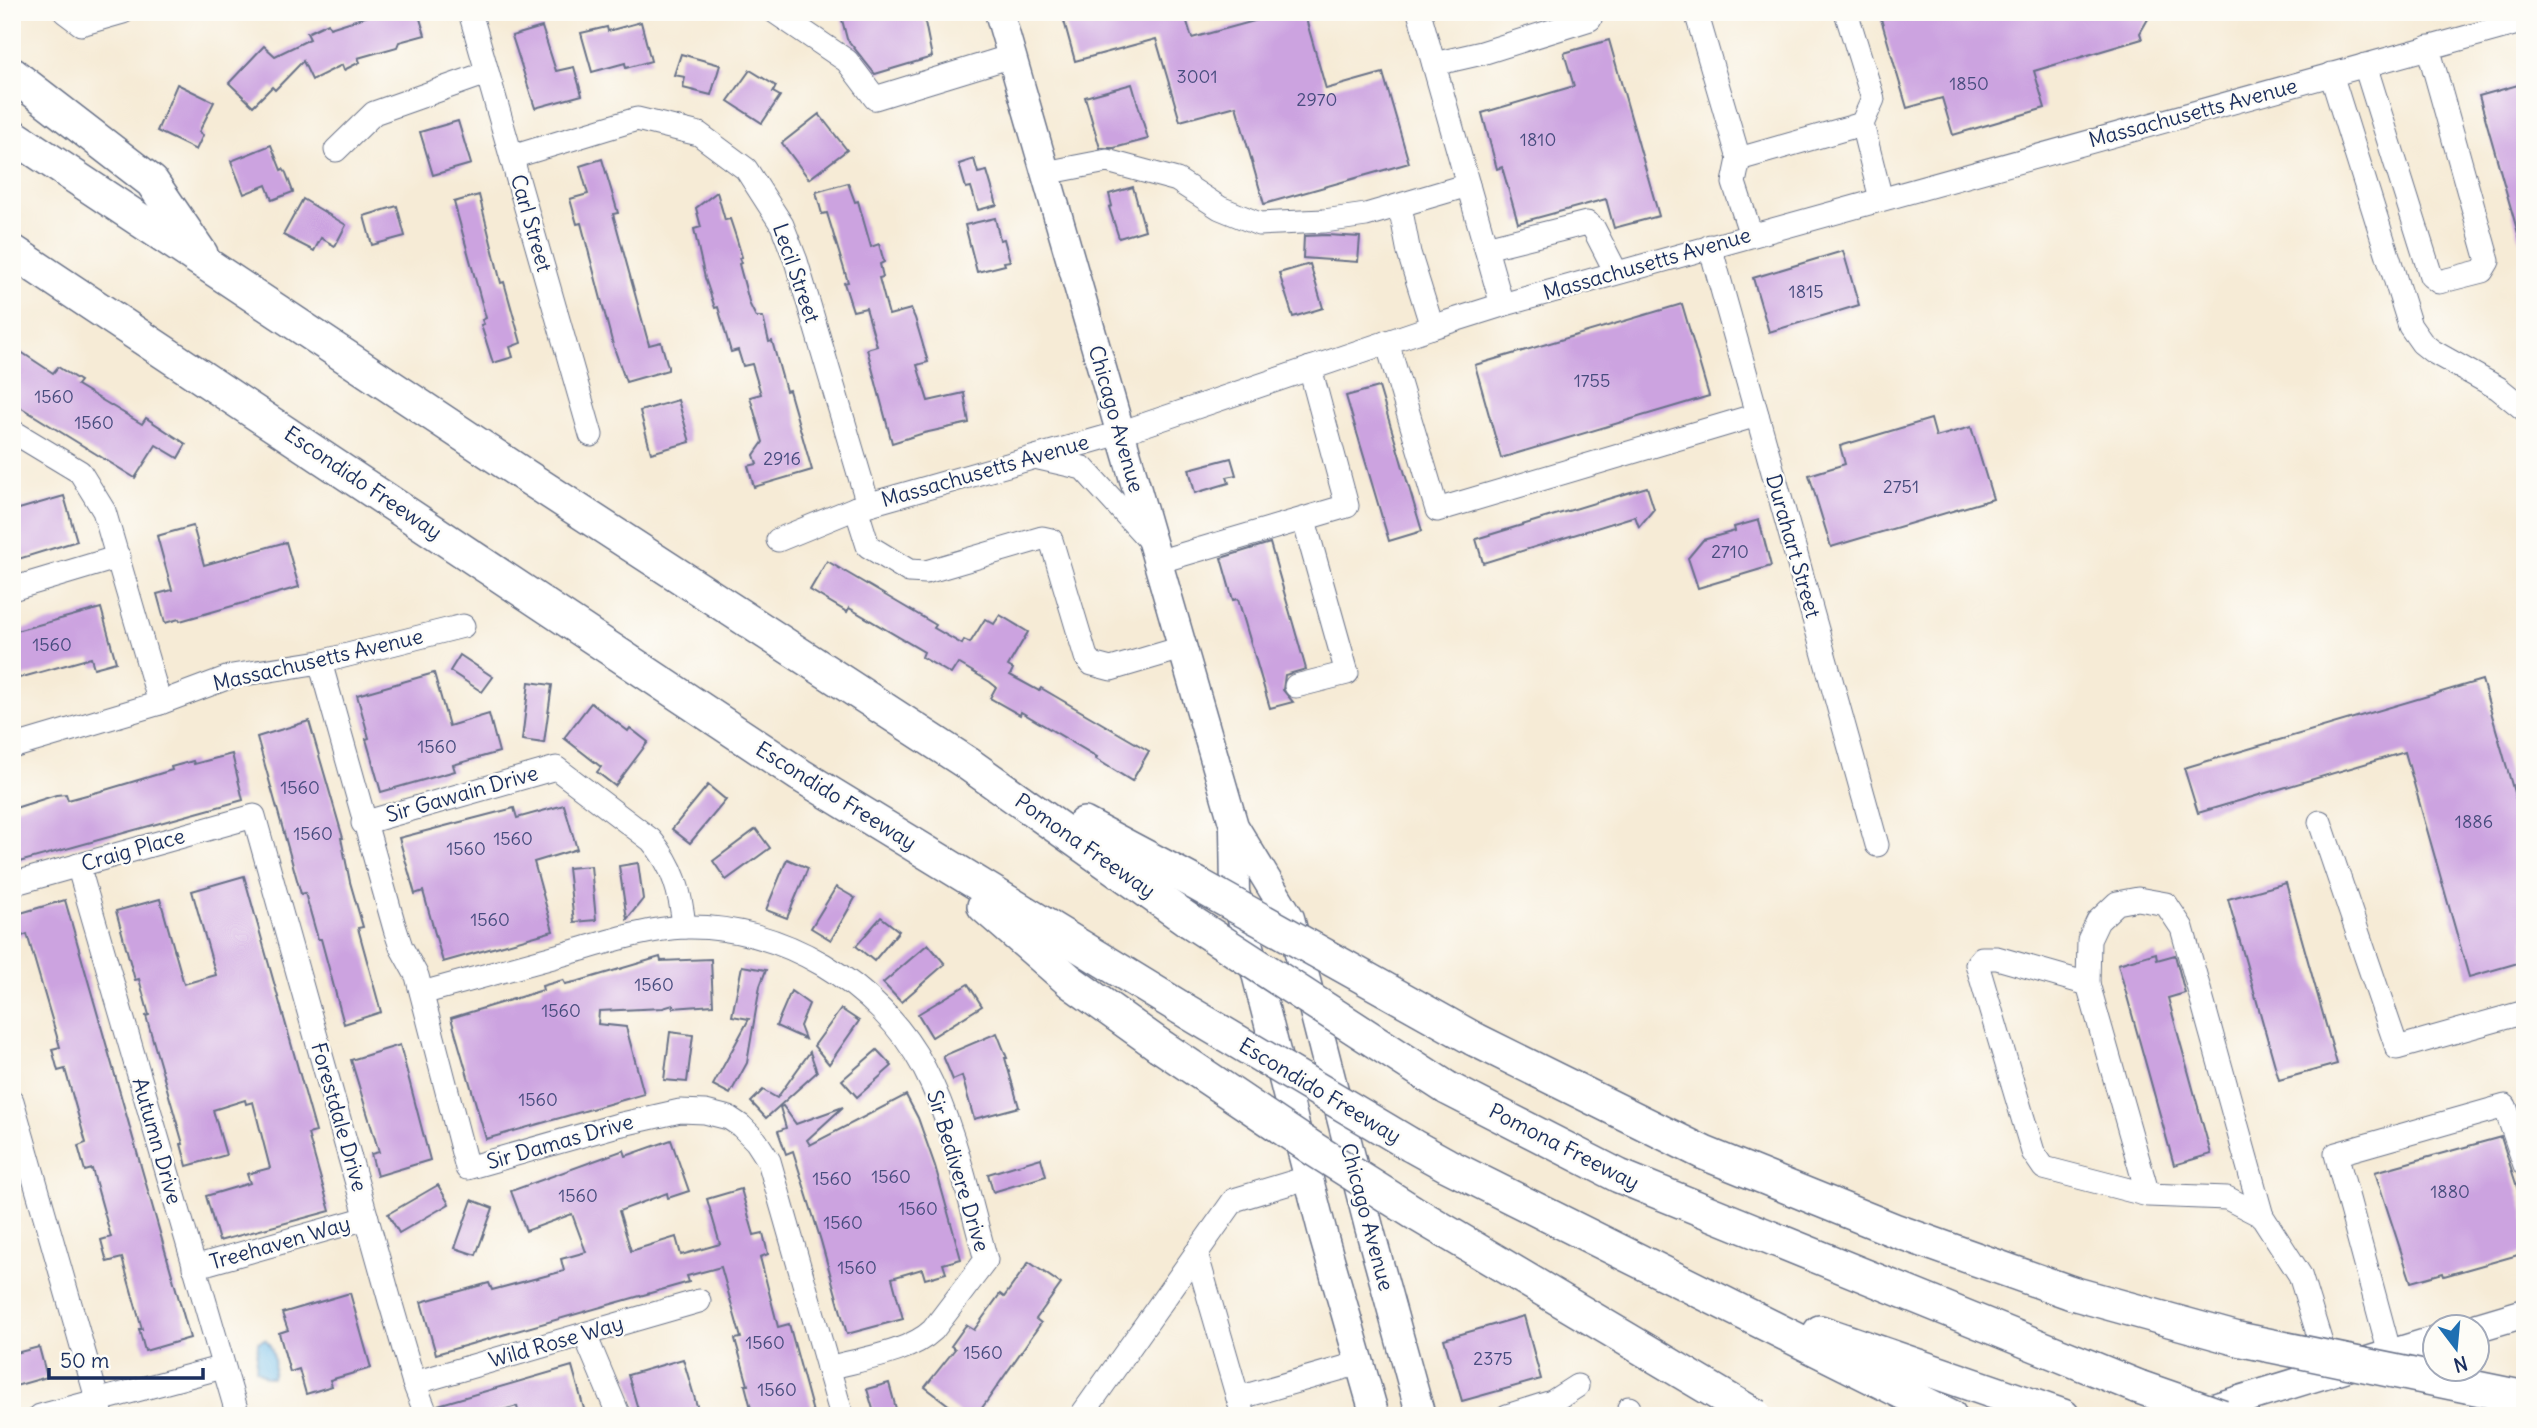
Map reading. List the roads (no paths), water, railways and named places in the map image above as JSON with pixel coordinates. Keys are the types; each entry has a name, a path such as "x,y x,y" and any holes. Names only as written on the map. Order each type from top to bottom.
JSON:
{"highway":[{"path":"12,74 152,182 210,267"},
{"path":"12,135 524,475 967,763 1195,883 1474,1039 1704,1153 1894,1230 2071,1293 2238,1339 2525,1398"},
{"name":"Escondido Freeway","path":"12,251 800,775 1410,1145 1692,1288"},
{"path":"12,267 168,354"},
{"name":"Pomona Freeway","path":"967,763 1188,920 1447,1087 1619,1176 2139,1387 2222,1416"},
{"path":"911,842 1071,982 1159,1045 1304,1143 1413,1212 1756,1416"},
{"path":"1692,1288 2058,1414"},
{"path":"1692,1288 1950,1416"}],"main road":[{"name":"Chicago Avenue","path":"999,12 1234,826 1290,918 1369,1227 1421,1416"},
{"name":"Chicago Avenue","path":"1234,826 1235,892 1324,1238 1375,1416"},
{"path":"2492,1323 2525,1313"},
{"path":"2188,1416 2422,1344"}],"street":[{"path":"65,12 81,24 123,12"},
{"name":"Carl Street","path":"470,12 591,435"},
{"path":"775,12 847,61 875,98 1012,56"},
{"path":"1419,12 1502,305"},
{"path":"1696,12 1739,159 1734,183 1751,235"},
{"path":"1846,12 1873,99 1861,124 1881,199"},
{"path":"1434,64 1482,53 1590,19"},
{"name":"Massachusetts Avenue","path":"778,540 862,506 1119,433 1502,305 2525,20"},
{"path":"2365,65 2431,276 2439,282 2482,271 2488,261 2428,47"},
{"path":"336,149 374,113 487,73"},
{"path":"2331,74 2410,326 2422,343 2432,351 2498,388 2525,410"},
{"name":"Lecil Street","path":"512,157 637,119 699,134 746,169 782,225 796,261 862,506 868,545 909,571 926,572 1042,538 1051,540 1086,657 1091,664 1111,669 1182,648"},
{"path":"1739,159 1861,124"},
{"path":"1045,173 1107,161 1177,180 1220,208 1259,224 1324,221 1366,215 1468,185"},
{"path":"1400,206 1409,253 1432,327"},
{"path":"1486,248 1587,223 1594,229 1616,272"},
{"name":"Durahart Street","path":"1710,246 1877,845"},
{"path":"1387,342 1437,510 1757,415"},
{"path":"1036,457 1083,468 1154,552 1304,520 1345,508 1347,503 1310,368"},
{"path":"12,431 80,472 104,511 160,703"},
{"path":"1296,685 1347,673 1304,520"},
{"path":"12,589 119,557"},
{"name":"Massachusetts Avenue","path":"12,747 160,703 232,676 320,662 463,626"},
{"name":"Sir Damas Drive","path":"320,662 363,822 401,947 417,976 422,993 467,1168 618,1125 680,1111 705,1112 729,1118 756,1141 769,1161 842,1416"},
{"name":"Sir Gawain Drive","path":"363,822 556,768 651,841 662,853 676,881 684,927"},
{"name":"Craig Place","path":"12,884 254,816"},
{"name":"Forestdale Drive","path":"254,816 414,1382 427,1416"},
{"path":"2320,822 2397,1048 2525,1012"},
{"name":"Autumn Drive","path":"78,865 238,1416"},
{"path":"2148,1195 2088,984 2089,940 2098,921 2116,903 2137,899 2166,904 2182,928 2262,1216 2300,1275 2330,1373"},
{"name":"Sir Bedivere Drive","path":"422,993 618,939 684,927 723,929 760,938 821,963 848,980 880,1007 905,1038 923,1067 949,1126 986,1260 923,1340 828,1368"},
{"path":"2088,984 1997,958 1982,958 1977,964 2033,1152 2044,1168 2148,1195 2227,1198 2262,1216"},
{"path":"12,1101 99,1408"},
{"path":"2389,1354 2336,1154 2505,1106 2525,1165"},
{"path":"1081,1416 1234,1200 1310,1177"},
{"name":"Treehaven Way","path":"194,1267 367,1218"},
{"path":"1196,1254 1241,1407 1360,1363"},
{"name":"Wild Rose Way","path":"414,1382 699,1301"},
{"path":"585,1335 619,1416"},
{"path":"40,1416 99,1408 223,1367"},
{"path":"1507,1416 1552,1402 1577,1386"}],"water":[{"path":"265,1339 274,1357 272,1377 266,1377 256,1369 258,1342"}]}
